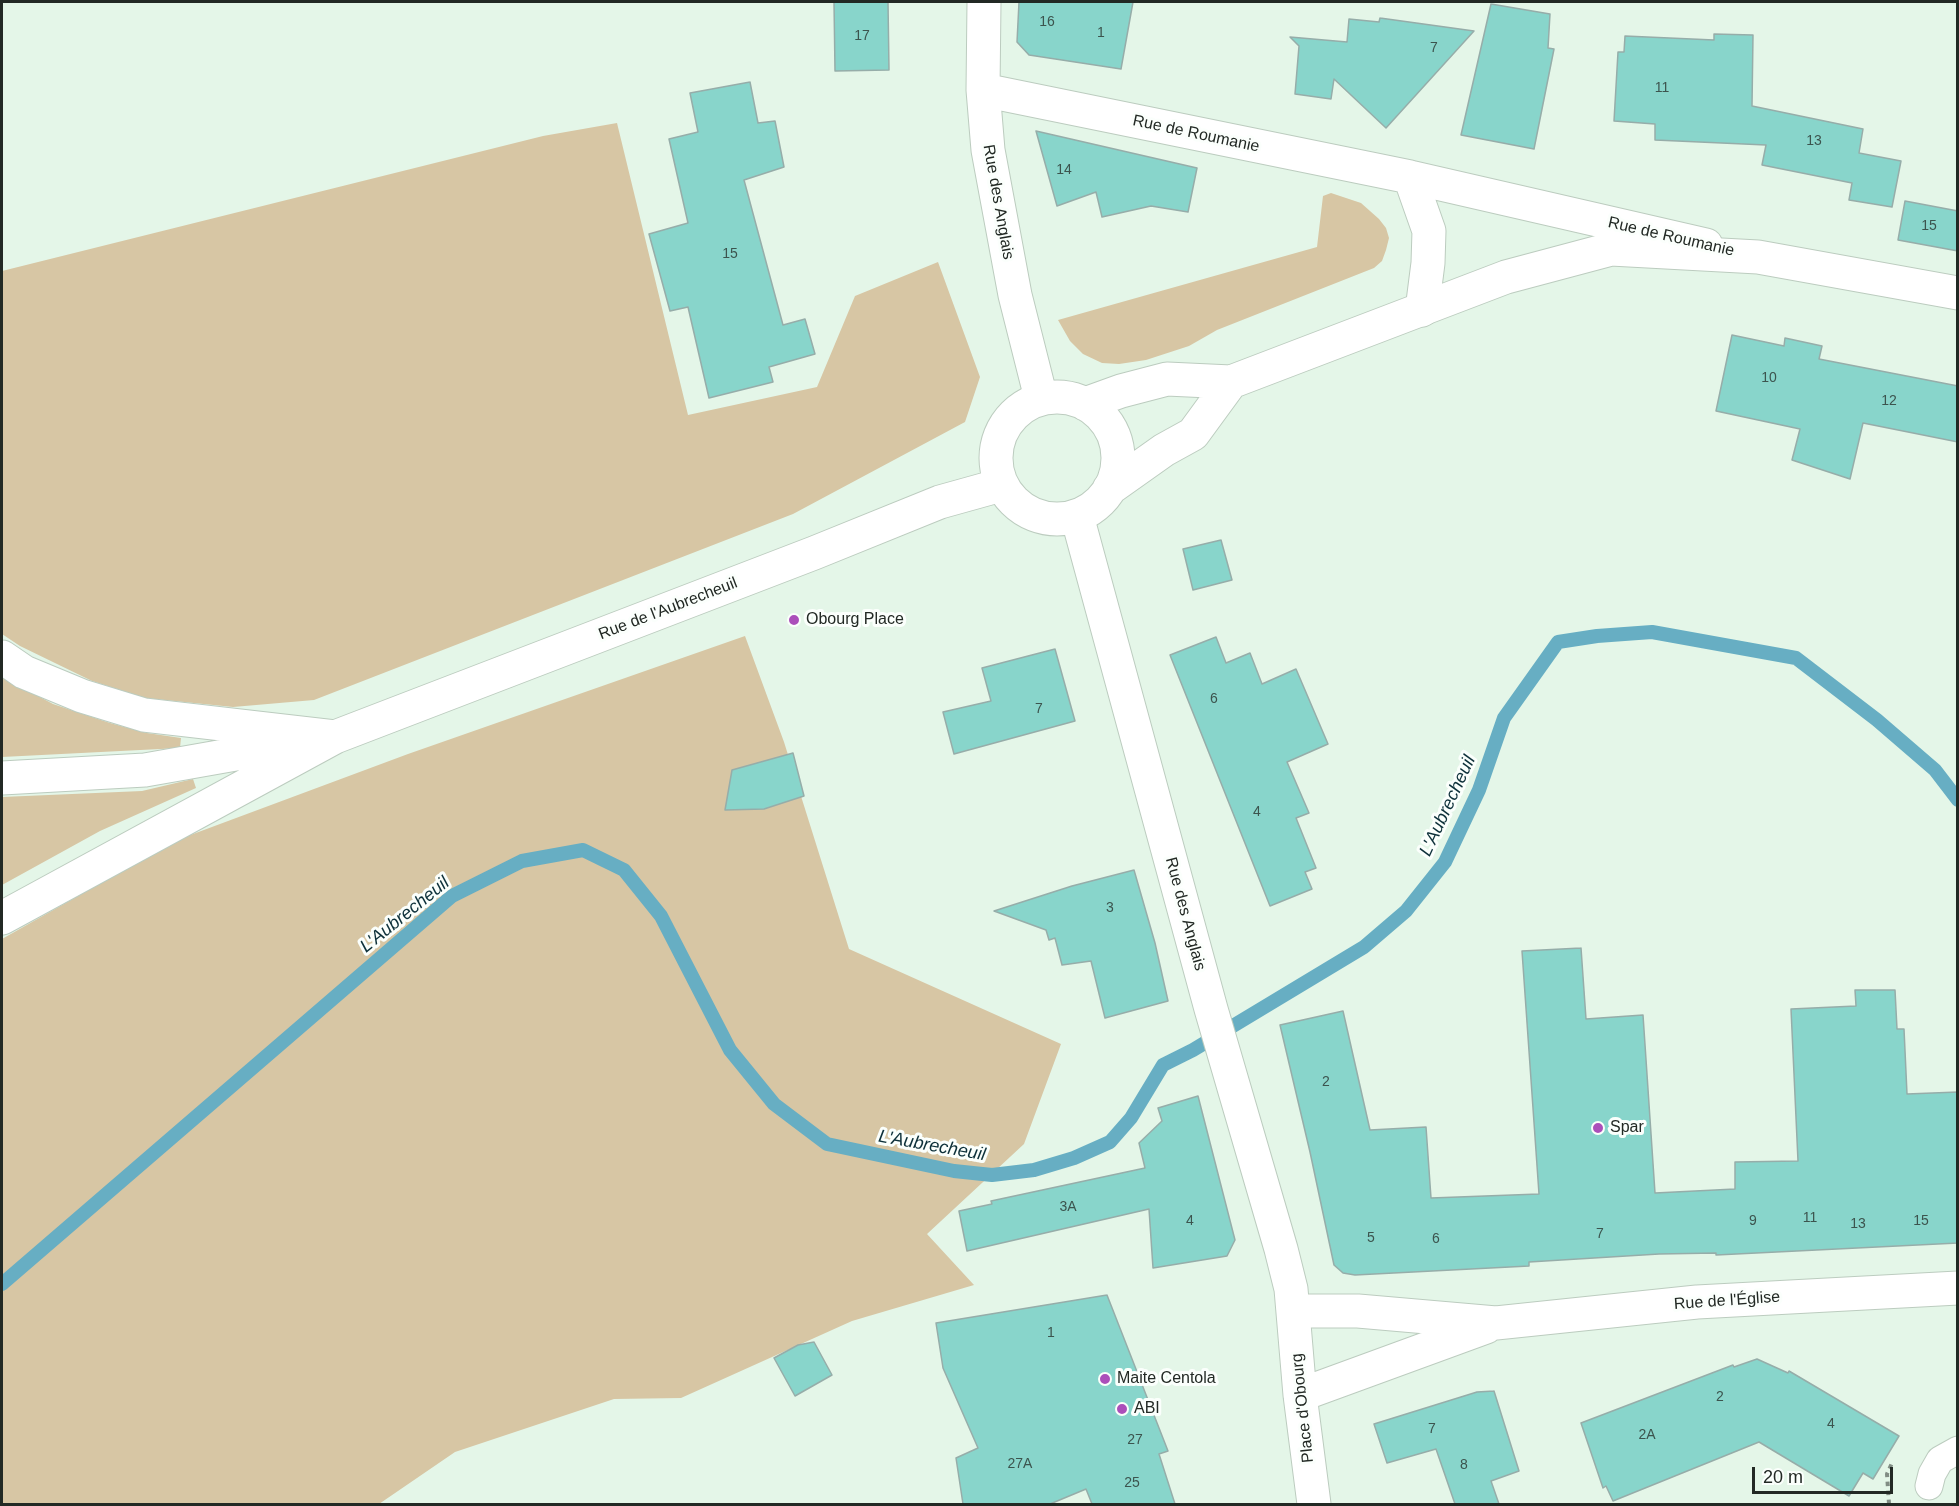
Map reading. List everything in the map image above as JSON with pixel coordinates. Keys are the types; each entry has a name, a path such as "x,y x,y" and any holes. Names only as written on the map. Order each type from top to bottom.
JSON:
{"street":[{"name":"Rue des Anglais","path":"984,2 983,90 988,150 1015,295 1041,398"},
{"name":"Rue de Roumanie","path":"983,90 1410,177 1758,257 1958,293"},
{"path":"1410,177 1429,231 1428,263 1422,309"},
{"name":"Rue de Roumanie","path":"1085,404 1121,391 1167,379 1231,382 1506,277 1611,249 1758,257"},
{"path":"1109,489 1164,450 1193,434 1231,382"},
{"path":"1041,398 1071,398 1085,404 1101,416 1113,432 1118,451 1117,471 1109,489 1101,501 1077,516 1059,520 1025,511 1012,500 1001,485 995,464 997,442 1006,423 1021,407 1041,398"},
{"name":"Rue de l'Aubrecheuil","path":"335,737 814,553 940,502 1001,485"},
{"name":"Rue des Anglais","path":"1077,516 1211,1010 1281,1249 1291,1290 1293,1311"},
{"path":"2,657 24,672 82,696 144,715 335,737"},
{"path":"2,778 145,770 335,737"},
{"path":"2,918 335,737"},
{"name":"Rue de l'Église","path":"1293,1311 1358,1311 1496,1323 1697,1302 1958,1288"},
{"name":"Place d'Obourg","path":"1293,1311 1300,1395 1314,1504"},
{"name":"Rue de l'Église","path":"1300,1395 1496,1323"}],"lane":[{"path":"1929,1486 1932,1474 1940,1461 1958,1450"}],"path":[{"path":"1888,1503 1895,1504"}],"shaded area":[{"path":"617,123 688,415 817,387 855,296 938,262 980,377 965,422 793,514 314,700 233,707 145,698 92,681 20,646 2,634 2,271 543,136"},
{"path":"1331,193 1361,203 1386,228 1389,238 1386,250 1382,261 1374,268 1217,330 1189,346 1146,360 1119,364 1102,363 1083,354 1070,341 1058,320 1317,247 1323,196"},
{"path":"745,636 784,742 849,949 1061,1044 1024,1144 927,1234 974,1285 852,1321 681,1398 614,1399 455,1452 379,1504 2,1504 2,939 177,840 408,754"},
{"path":"2,677 53,704 147,733 181,738 180,748 2,757"},
{"path":"193,779 196,788 100,831 2,885 2,797 142,791"}],"building":[{"path":"834,2 888,2 889,70 835,71"},
{"path":"1019,2 1133,2 1121,69 1029,55 1017,42"},
{"path":"1491,4 1550,14 1548,48 1554,49 1534,149 1461,135"},
{"path":"1380,18 1474,31 1386,128 1334,79 1331,99 1295,94 1299,46 1290,37 1347,42 1349,19 1379,22"},
{"path":"1714,34 1753,35 1752,106 1863,129 1859,153 1901,161 1892,207 1849,200 1852,183 1762,165 1766,145 1655,140 1655,124 1614,121 1618,52 1624,52 1625,36 1714,40"},
{"path":"750,82 758,123 775,121 784,167 744,180 783,325 805,319 815,354 769,367 773,382 709,398 688,307 670,311 649,234 688,223 669,139 698,132 690,93"},
{"path":"1036,131 1197,168 1188,212 1151,206 1102,217 1096,192 1057,206"},
{"path":"1905,201 1958,211 1958,251 1898,240"},
{"path":"1732,335 1784,346 1785,338 1822,346 1819,359 1958,386 1958,442 1863,423 1850,479 1792,460 1800,429 1716,411"},
{"path":"1221,540 1232,580 1193,590 1183,549"},
{"path":"1216,637 1226,663 1250,653 1262,684 1296,669 1328,744 1287,762 1309,813 1296,818 1316,868 1305,872 1312,889 1270,906 1170,655"},
{"path":"1055,649 1075,721 954,754 943,712 991,701 982,668"},
{"path":"793,753 804,796 764,809 725,810 732,770"},
{"path":"1134,870 1155,943 1168,1001 1105,1018 1091,961 1062,965 1055,938 1049,940 1046,930 994,911 1072,886"},
{"path":"1581,948 1586,1019 1643,1015 1655,1193 1735,1189 1735,1162 1798,1161 1791,1009 1856,1006 1855,990 1895,990 1897,1029 1904,1029 1907,1094 1958,1092 1958,1243 1716,1255 1716,1253 1659,1254 1529,1262 1529,1266 1355,1275 1343,1273 1334,1265 1280,1025 1343,1011 1370,1130 1426,1127 1431,1198 1539,1194 1522,951"},
{"path":"1198,1096 1235,1240 1227,1256 1153,1268 1149,1209 967,1251 959,1211 992,1204 991,1201 1145,1168 1139,1143 1162,1121 1158,1108"},
{"path":"1107,1295 1168,1451 1159,1454 1175,1504 1092,1504 1086,1489 1050,1504 963,1504 956,1458 978,1448 943,1368 936,1323"},
{"path":"814,1342 832,1375 795,1396 774,1358 798,1345"},
{"path":"1757,1359 1788,1373 1789,1371 1899,1436 1873,1479 1863,1473 1849,1496 1759,1442 1613,1501 1606,1486 1603,1488 1581,1423 1733,1365 1734,1367"},
{"path":"1494,1391 1519,1471 1491,1481 1499,1504 1455,1504 1436,1449 1387,1463 1374,1424 1477,1392"}],"waterway":[{"name":"L'Aubrecheuil","path":"2,1284 452,896 522,861 583,850 624,870 661,916 730,1050 774,1104 827,1144 954,1171 992,1175 1034,1170 1074,1158 1110,1142 1131,1118 1163,1065 1193,1050 1364,947 1406,911 1445,862 1479,790 1504,718 1558,642 1597,636 1652,632 1796,658 1877,720 1935,770 1958,800"}],"place":[{"name":"Obourg Place","path":"794,620"},
{"name":"Spar","path":"1598,1128"},
{"name":"Maite Centola","path":"1105,1379"},
{"name":"ABI","path":"1122,1409"}]}
